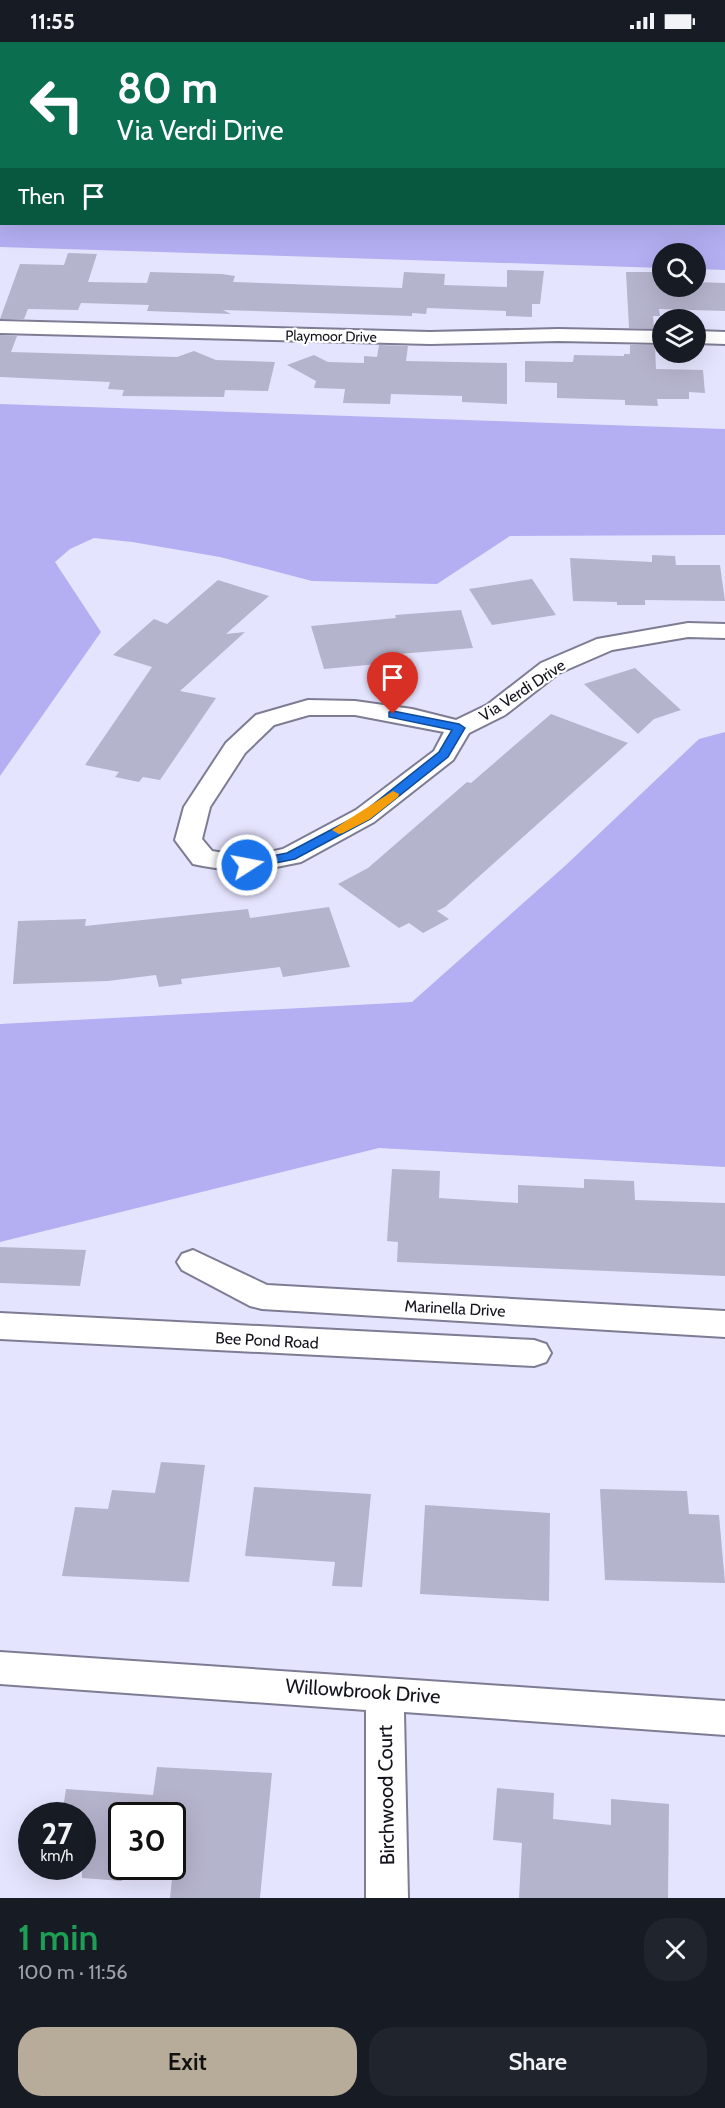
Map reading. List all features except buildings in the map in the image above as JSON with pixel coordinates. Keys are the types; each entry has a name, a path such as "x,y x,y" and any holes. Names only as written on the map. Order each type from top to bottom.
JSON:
{"street":[{"name":"Playmoor Drive","path":"0,327 430,338 558,335 652,337"},
{"path":"706,337 725,338"},
{"name":"Via Verdi Drive","path":"459,728 412,717 355,708 309,707 265,720 235,748 203,797 197,807 188,840 203,858 214,860 247,865 291,856 365,816 444,755 459,728 496,710 550,668 606,644 688,630 725,631"},
{"name":"Marinella Drive","path":"193,1262 262,1297 725,1324"},
{"name":"Bee Pond Road","path":"0,1326 534,1353"},
{"name":"Willowbrook Drive","path":"0,1668 725,1718"},
{"name":"Birchwood Court","path":"385,1693 387,1898"}],"shaded area":[{"path":"0,225 725,225 725,270 706,269 706,243 652,243 652,268 0,247"},
{"path":"0,404 725,429 725,535 510,536 437,584 312,581 220,557 94,538 70,549 55,562 101,632 0,776"},
{"path":"725,732 725,1167 379,1148 0,1242 0,1024 412,1002 566,865 699,739"}],"slow traffic":[{"path":"339,830 365,816 393,794"}],"route":[{"path":"247,865 291,856 365,816 444,755 459,728 393,714"}]}
